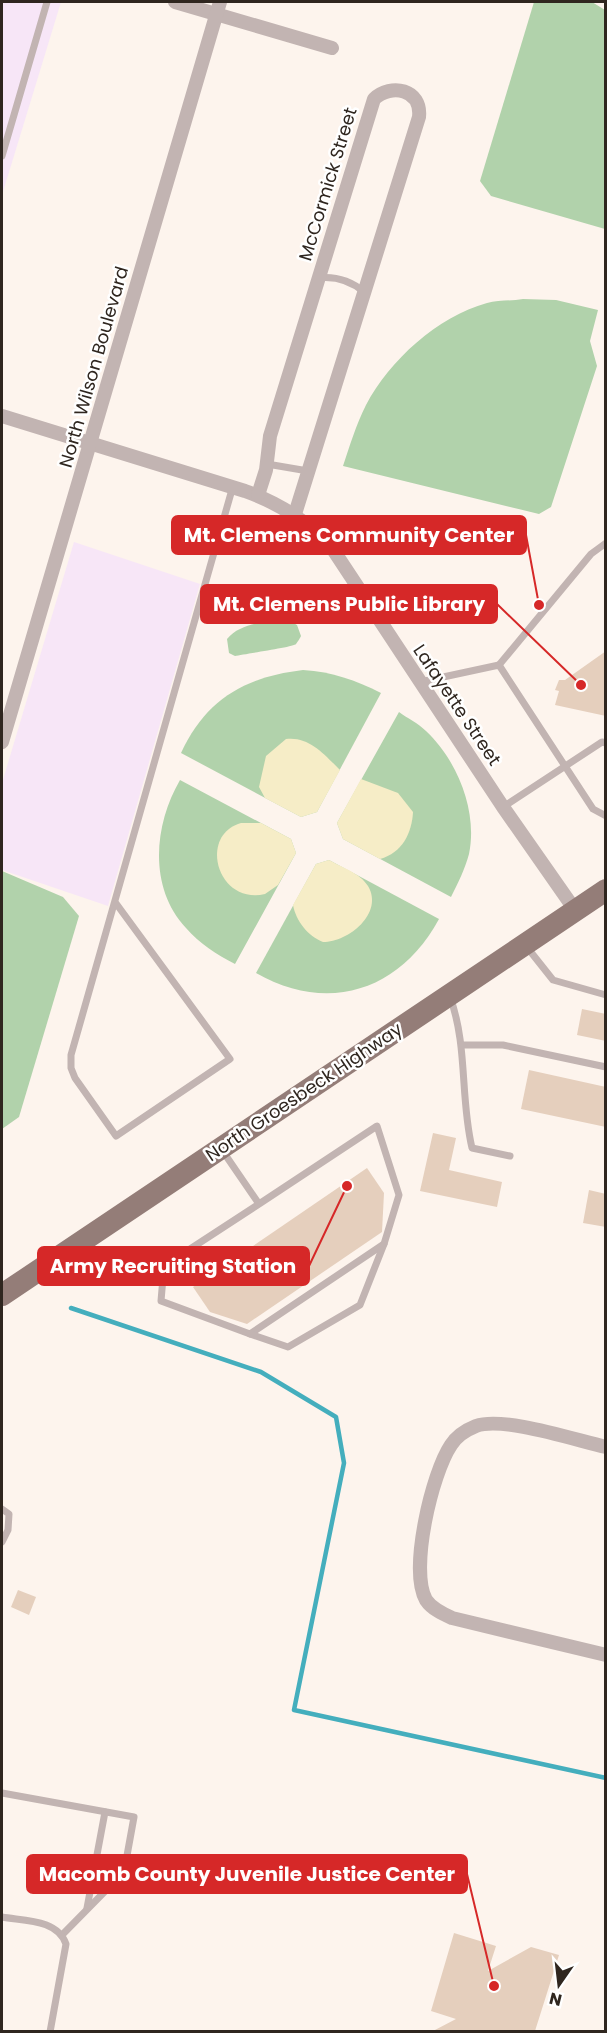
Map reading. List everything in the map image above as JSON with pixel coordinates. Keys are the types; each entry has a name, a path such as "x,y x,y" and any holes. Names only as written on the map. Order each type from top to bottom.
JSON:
{"main road":[{"name":"North Groesbeck Highway","path":"2,1295 605,890"}],"street":[{"path":"175,2 218,8 332,48"},
{"name":"North Wilson Boulevard","path":"2,742 218,8"},
{"name":"McCormick Street","path":"258,495 267,464 270,436 374,99 388,90 405,91 417,102 419,117 295,514"},
{"name":"Lafayette Street","path":"2,416 233,486 258,495 295,514 310,525 334,551 503,807 575,910"},
{"path":"606,1447 526,1428 487,1424 470,1429 458,1437 447,1452 429,1507 421,1552 421,1584 426,1599 442,1613 498,1631 606,1655"}],"lane":[{"path":"2,156 47,2"},
{"name":"McCormick Street","path":"318,278 329,277 342,280 364,292"},
{"path":"267,464 308,471"},
{"path":"115,902 230,1059 116,1136 75,1078 70,1061 75,1034 115,902 233,486"},
{"path":"420,682 499,665 591,554 606,543"},
{"path":"499,665 592,809 606,816"},
{"path":"503,807 602,742 606,743"},
{"path":"525,944 554,980 606,995"},
{"path":"450,994 459,1022 467,1127 472,1148 510,1156"},
{"path":"462,1045 503,1045 606,1067"},
{"path":"377,1126 399,1195 384,1244 360,1305 288,1347 161,1301 164,1266 377,1126"},
{"path":"221,1148 259,1204"},
{"path":"250,1334 384,1244"},
{"path":"2,1509 9,1514 8,1530 2,1542"},
{"path":"2,1793 134,1817 124,1872 62,1935"},
{"path":"87,1908 105,1812"},
{"path":"2,1917 53,1927 62,1935 66,1944 50,2031"}],"shaded area":[{"path":"2,2 61,2 2,195"},
{"path":"74,542 200,584 108,906 2,870 2,783"}],"green space":[{"path":"534,2 592,2 605,10 605,229 491,196 480,181"},
{"path":"523,299 556,300 598,310 590,341 597,366 551,507 539,514 343,466 356,428 376,388 417,342 450,319 468,310 491,302"},
{"path":"278,619 288,620 297,625 301,636 296,644 235,656 229,653 227,639 232,634 250,625"},
{"path":"303,670 344,677 381,693 317,812 301,817 181,753 202,718 230,694 263,678"},
{"path":"399,712 423,728 447,756 456,771 468,804 471,838 469,854 451,897 343,839 337,823"},
{"path":"180,780 291,839 296,853 235,964 191,934 174,912 165,894 159,855 160,836 171,798"},
{"path":"329,860 439,919 423,944 404,964 383,979 360,988 335,993 309,992 283,985 256,973 316,864"},
{"path":"2,871 63,897 79,916 19,1117 2,1129"}],"sand":[{"path":"286,739 302,740 316,748 340,770 317,812 301,817 265,798 259,787 266,756"},
{"path":"361,779 398,793 413,812 411,827 400,847 380,859 343,839 337,823"},
{"path":"241,823 261,823 291,839 296,853 278,885 265,894 248,895 235,889 225,880 219,867 217,854 220,841 228,830"},
{"path":"329,860 365,881 372,896 368,916 361,924 343,937 323,942 312,936 304,927 293,905 316,864"}],"building":[{"path":"606,651 606,716 555,705 559,691 555,690 559,680 565,680"},
{"path":"582,1009 606,1014 606,1041 577,1035"},
{"path":"529,1070 606,1087 606,1127 521,1109"},
{"path":"433,1133 456,1138 449,1170 502,1182 497,1207 420,1191"},
{"path":"367,1168 384,1193 382,1232 247,1324 210,1312 193,1287"},
{"path":"589,1190 606,1194 606,1227 583,1223"},
{"path":"18,1590 36,1597 29,1615 11,1607"},
{"path":"454,1933 496,1946 488,1971 531,1947 559,1955 535,2031 433,2031 456,2019 431,2011"}],"waterway":[{"path":"71,1308 261,1372 336,1417 344,1463 294,1710 606,1778"}],"place":[{"name":"Mt. Clemens Community Center","path":"539,605"},
{"name":"Mt. Clemens Public Library","path":"581,685"},
{"name":"Army Recruiting Station","path":"347,1186"},
{"name":"Macomb County Juvenile Justice Center","path":"494,1986"}]}
